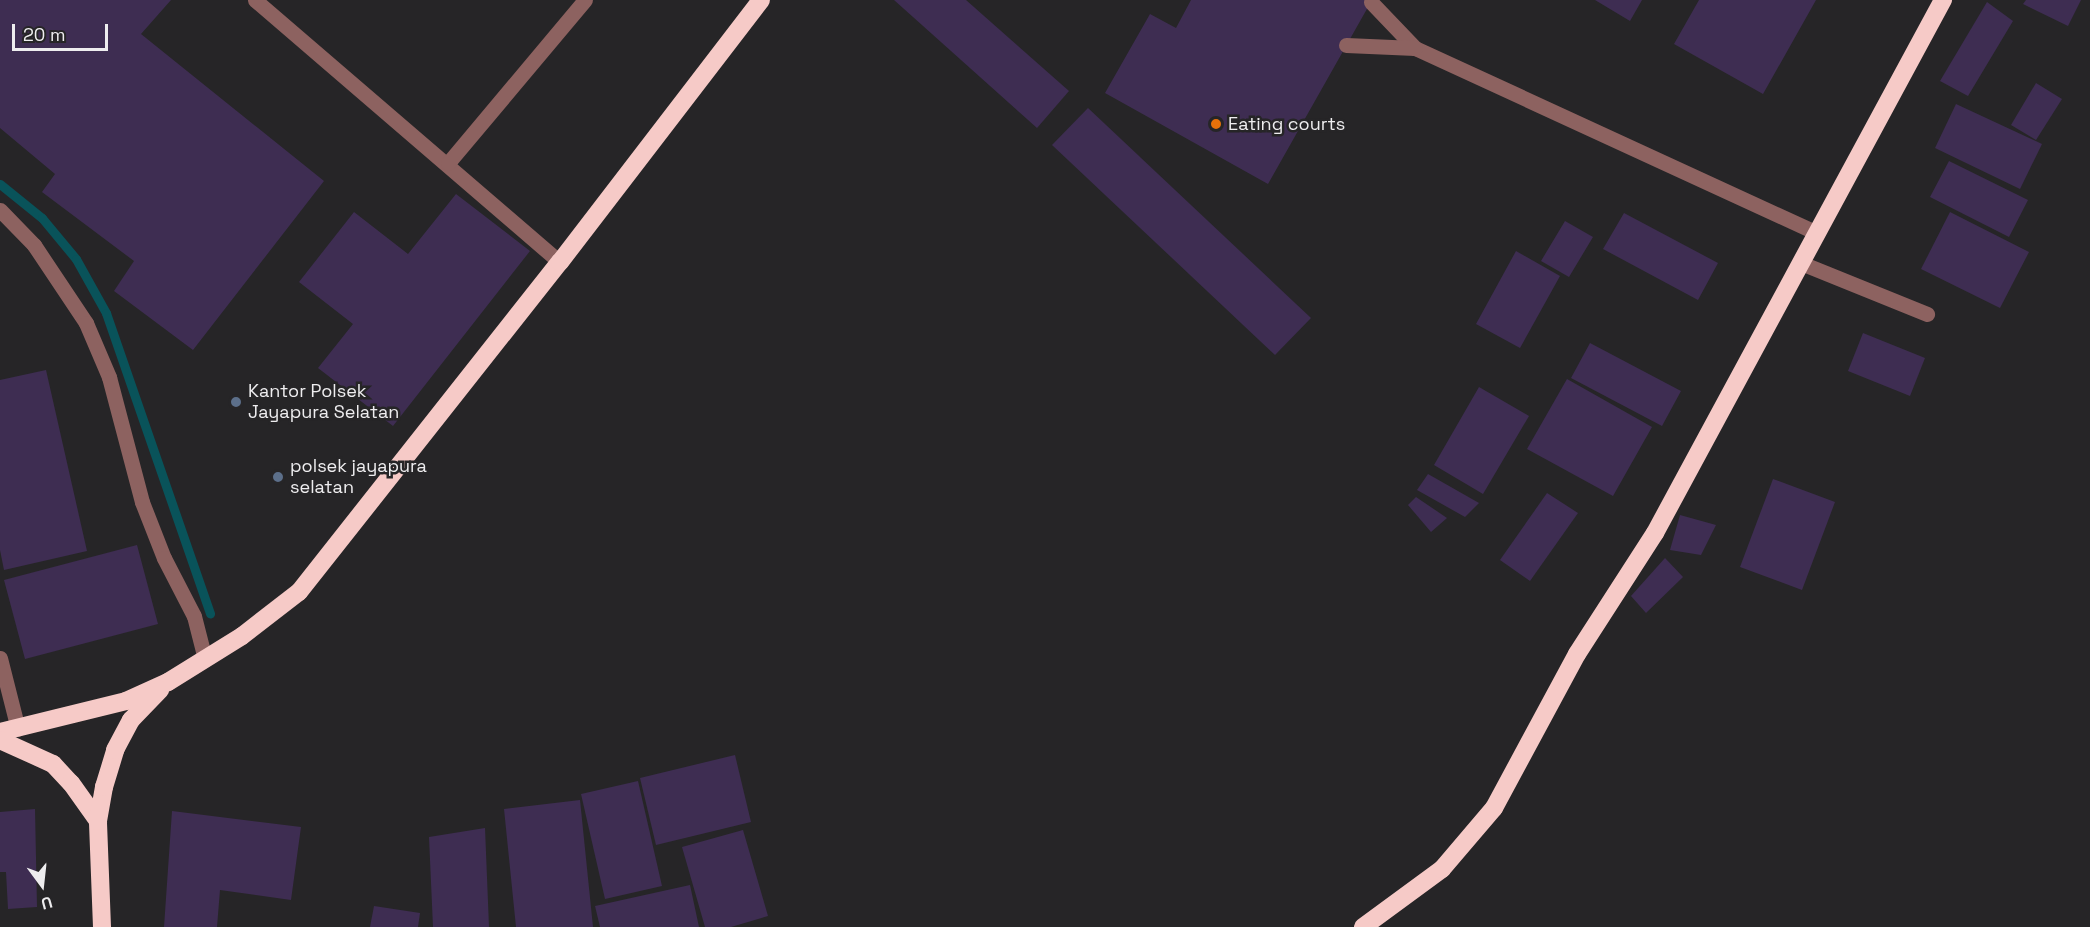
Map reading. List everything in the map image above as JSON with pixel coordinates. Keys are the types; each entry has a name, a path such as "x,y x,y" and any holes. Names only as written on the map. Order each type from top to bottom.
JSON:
{"highway":[{"path":"0,732 126,701 168,682 299,592 561,262 761,0"},
{"path":"1363,927 1442,869 1494,808 1577,654 1655,533 1943,0"},
{"path":"102,927 98,821 115,750 131,720 168,682"},
{"path":"0,740 53,764 71,783 98,821"}],"street":[{"path":"255,0 448,162 561,262"},
{"path":"448,162 585,0"},
{"path":"1371,2 1415,48 1817,233"},
{"path":"1346,45 1415,48"},
{"path":"0,210 34,245 86,322 109,377 142,502 164,558 194,616 205,658"},
{"path":"1801,263 1927,314"},
{"path":"0,658 18,729"}],"building":[{"path":"0,0 171,0 141,34 324,181 193,350 114,291 134,261 42,192 55,174 0,128"},
{"path":"894,0 966,0 1069,91 1037,128"},
{"path":"1191,0 1372,0 1268,184 1105,93 1150,14 1176,28"},
{"path":"1595,0 1642,0 1630,21"},
{"path":"1699,0 1816,0 1763,94 1674,44"},
{"path":"2026,0 2081,0 2068,26 2023,4"},
{"path":"1987,2 2013,21 1968,96 1940,81"},
{"path":"2036,83 2062,99 2036,140 2011,125"},
{"path":"1956,104 2042,144 2020,189 1935,148"},
{"path":"1088,108 1311,318 1275,355 1052,145"},
{"path":"1949,161 2028,200 2009,237 1930,197"},
{"path":"456,194 530,251 393,426 318,368 353,324 299,282 354,212 408,254"},
{"path":"1950,212 2029,252 2000,308 1921,269"},
{"path":"1624,213 1718,263 1698,300 1603,249"},
{"path":"1565,221 1593,237 1569,277 1541,261"},
{"path":"1516,251 1560,276 1520,348 1476,324"},
{"path":"1863,333 1925,358 1910,396 1848,371"},
{"path":"1590,343 1681,391 1662,426 1571,378"},
{"path":"46,370 87,551 4,570 0,550 0,380"},
{"path":"1567,379 1652,427 1613,496 1527,449"},
{"path":"1479,387 1529,416 1483,494 1434,465"},
{"path":"1428,474 1479,503 1465,517 1417,490"},
{"path":"1773,479 1835,502 1802,590 1740,567"},
{"path":"1547,493 1578,513 1530,581 1500,560"},
{"path":"1416,497 1447,518 1431,532 1408,505"},
{"path":"1680,515 1716,525 1701,555 1670,550"},
{"path":"137,545 158,624 25,659 4,580"},
{"path":"1665,558 1683,577 1646,613 1631,596"},
{"path":"735,755 751,822 656,845 640,778"},
{"path":"638,781 662,886 605,899 581,794"},
{"path":"580,800 593,927 516,927 504,809"},
{"path":"35,809 37,907 8,909 6,872 0,872 0,812"},
{"path":"172,811 301,827 291,900 220,890 217,927 164,927"},
{"path":"485,828 489,927 433,927 429,837"},
{"path":"743,830 768,916 731,927 705,927 682,847"},
{"path":"690,885 699,927 600,927 595,906"},
{"path":"374,906 420,913 418,927 370,927"}],"waterway":[{"path":"0,184 42,218 76,259 106,313 210,614"}],"place":[{"name":"Eating courts","path":"1216,124"},
{"name":"Kantor Polsek Jayapura Selatan","path":"236,402"},
{"name":"polsek jayapura selatan","path":"278,477"}]}
